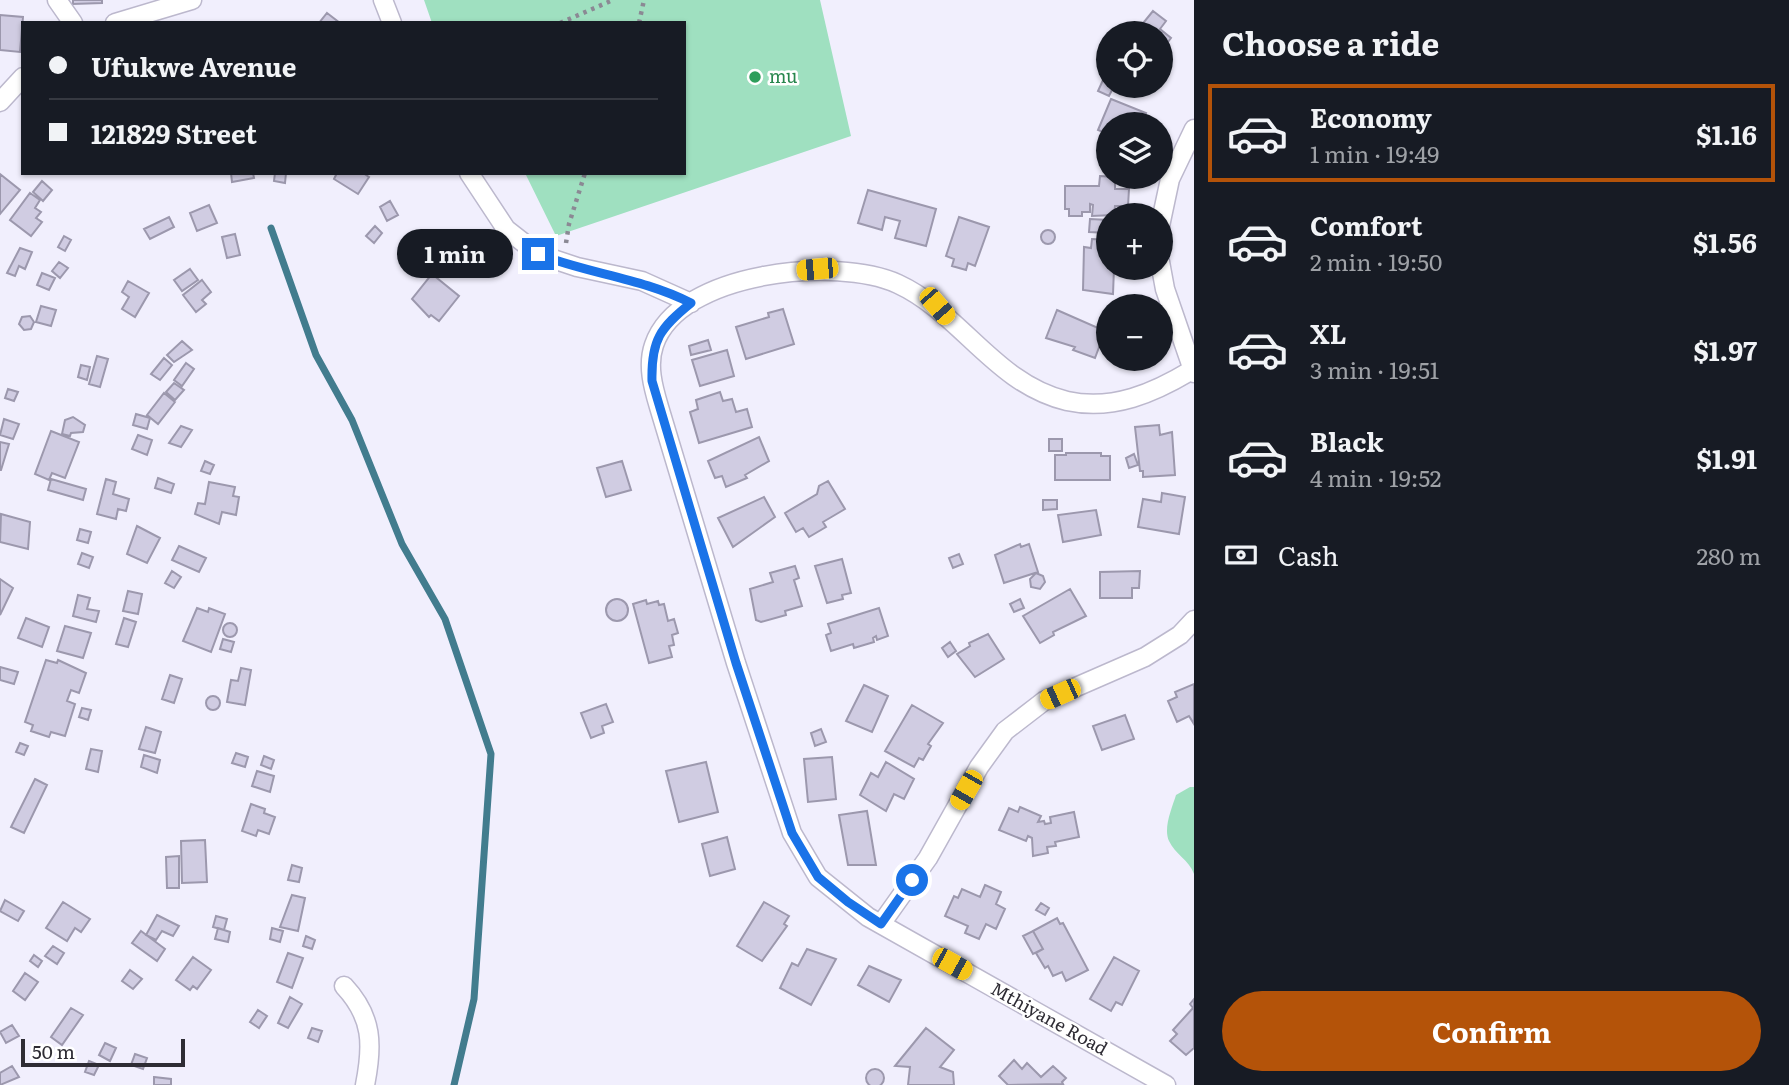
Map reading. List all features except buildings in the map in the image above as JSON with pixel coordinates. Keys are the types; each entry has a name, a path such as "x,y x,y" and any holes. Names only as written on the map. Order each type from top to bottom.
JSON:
{"street":[{"path":"57,0 72,21"},
{"path":"122,21 192,0"},
{"path":"383,0 391,21"},
{"path":"0,102 21,79"},
{"path":"1165,203 1170,179 1194,129"},
{"path":"470,175 514,238 538,254 566,265 642,281 691,303"},
{"name":"Mthiyane Road","path":"1166,1085 881,924 818,877 792,833 736,663 652,381 654,344 672,318 691,303 724,287 769,273 817,269 879,277 915,293 937,306 992,361 1043,393 1069,401 1118,402 1154,393 1193,371"},
{"path":"1163,280 1193,371"},
{"path":"881,924 928,858 979,768 1005,731 1022,714 1044,701 1145,657 1180,635 1194,620"},
{"path":"344,986 365,1011 370,1032 365,1085"}],"path":[{"path":"565,21 613,0"},
{"path":"640,21 645,0"},
{"path":"566,265 567,231 584,175"}],"green space":[{"name":"mu","path":"424,0 820,0 851,136 556,236 526,175 686,175 686,21 431,21"},
{"path":"1194,787 1194,874 1167,836 1176,795"}],"waterway":[{"path":"271,228 316,355 352,420 402,544 445,619 491,754 474,999 454,1085"}],"place":[{"name":"mu","path":"755,77"}],"route":[{"path":"538,254 577,267 642,281 691,303 672,318 654,344 651,358 652,381 736,663 792,833 818,877 868,917 881,924 912,880"}]}
